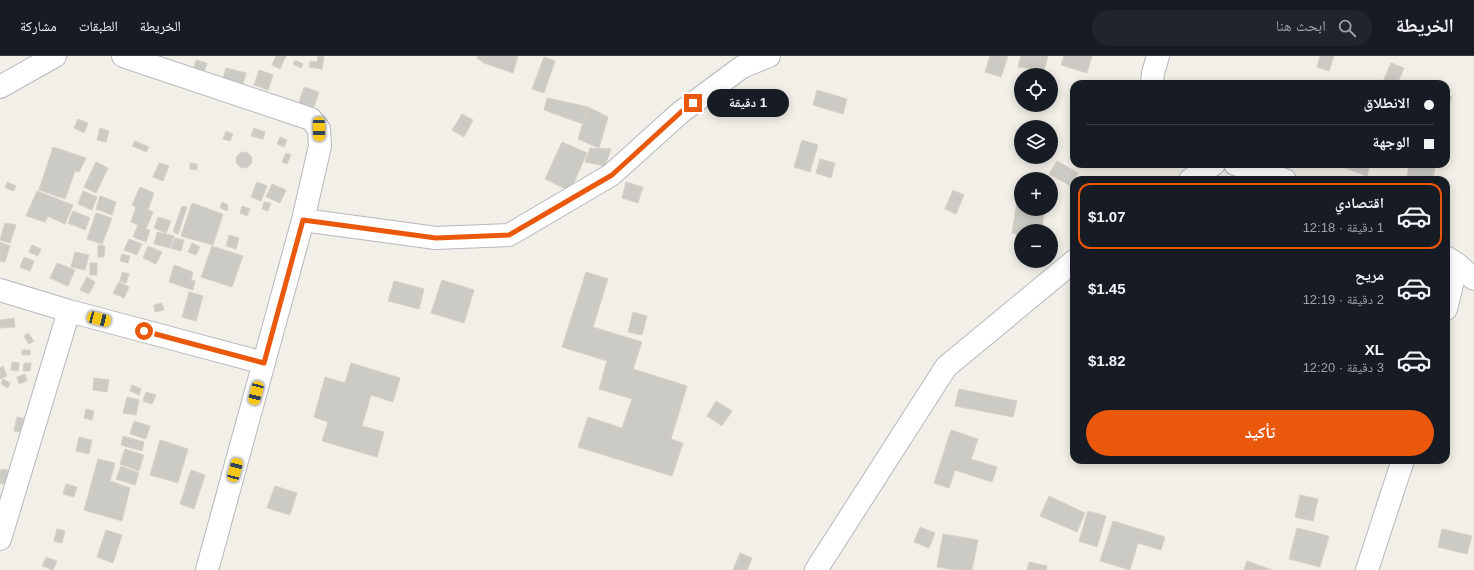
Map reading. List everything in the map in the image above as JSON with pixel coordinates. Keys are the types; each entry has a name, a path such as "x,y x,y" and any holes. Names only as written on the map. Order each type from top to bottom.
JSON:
{"street":[{"path":"0,87 55,56"},
{"path":"123,56 311,119 319,129 320,146 303,220 207,570"},
{"path":"303,220 436,238 509,235 612,175 681,112 742,67 770,56"},
{"path":"1152,80 1158,56"},
{"path":"1196,176 1208,168"},
{"path":"1248,168 1272,176"},
{"path":"1452,260 1474,279"},
{"path":"1450,276 1452,260"},
{"path":"816,570 946,367 1070,265"},
{"path":"0,290 69,312 264,363"},
{"path":"0,539 69,312"},
{"path":"1367,570 1402,464"}],"building":[{"path":"276,56 286,56 280,69 272,65"},
{"path":"318,56 324,57 322,69 309,67 310,61 317,62"},
{"path":"477,56 518,56 513,73 484,63 477,58"},
{"path":"990,56 1008,56 1001,77 985,72"},
{"path":"1021,56 1048,56 1045,68 1018,67"},
{"path":"1064,56 1092,56 1087,73 1061,65"},
{"path":"1320,56 1334,56 1329,71 1317,67"},
{"path":"544,57 555,61 544,93 532,89"},
{"path":"196,60 207,63 204,72 194,69"},
{"path":"295,60 303,64 301,68 293,64"},
{"path":"1391,63 1404,68 1399,80 1384,80"},
{"path":"226,68 246,73 243,84 223,79"},
{"path":"259,70 273,75 268,90 254,85"},
{"path":"304,87 319,92 314,107 299,103"},
{"path":"817,90 847,99 843,114 813,105"},
{"path":"547,98 588,107 583,124 544,110"},
{"path":"588,107 608,117 599,148 578,139"},
{"path":"462,114 473,120 464,137 452,130"},
{"path":"78,119 88,123 84,133 74,128"},
{"path":"100,128 109,131 106,142 97,140"},
{"path":"254,128 265,132 263,139 251,136"},
{"path":"226,131 233,134 230,141 223,139"},
{"path":"280,137 287,140 284,147 277,144"},
{"path":"802,140 818,145 810,172 794,167"},
{"path":"135,141 149,147 146,152 132,146"},
{"path":"562,142 587,153 570,191 545,179"},
{"path":"53,147 86,158 79,172 75,171 65,199 39,190"},
{"path":"590,148 611,149 605,166 585,162"},
{"path":"244,152 251,157 252,160 247,167 244,168 237,163 236,160 241,153"},
{"path":"286,153 291,155 287,164 282,162"},
{"path":"820,159 835,163 831,178 816,173"},
{"path":"96,162 108,168 96,193 84,187"},
{"path":"1058,162 1078,173 1076,176 1070,176 1070,185 1058,179 1058,172 1050,172 1055,164 1058,164"},
{"path":"159,163 169,166 163,181 153,177"},
{"path":"190,163 197,164 197,170 190,169"},
{"path":"1345,168 1369,168 1367,176"},
{"path":"1408,168 1435,168 1434,176 1408,176"},
{"path":"7,182 16,186 14,191 5,188"},
{"path":"257,182 267,186 261,201 251,197"},
{"path":"626,182 643,187 638,203 622,198"},
{"path":"272,184 286,190 280,203 266,197"},
{"path":"140,187 154,193 148,210 153,212 146,229 150,230 146,242 133,237 138,225 131,222 136,207 132,205"},
{"path":"953,190 964,195 956,214 945,209"},
{"path":"37,191 73,205 65,224 48,216 45,222 26,216"},
{"path":"83,191 97,197 92,210 78,204"},
{"path":"100,196 116,202 112,215 96,209"},
{"path":"222,202 228,205 227,211 220,208"},
{"path":"264,202 271,203 268,211 262,209"},
{"path":"192,203 223,214 213,245 181,236"},
{"path":"182,206 187,207 178,234 173,232"},
{"path":"242,206 250,209 247,216 240,213"},
{"path":"73,211 90,218 85,230 68,223"},
{"path":"96,213 112,218 102,244 87,239"},
{"path":"1015,216 1043,216 1043,224 1014,224 1014,233 1012,233"},
{"path":"158,217 171,221 166,233 154,228"},
{"path":"5,223 16,225 10,243 0,240"},
{"path":"157,232 174,236 170,248 154,244"},
{"path":"229,235 239,238 236,249 226,246"},
{"path":"175,238 184,240 181,251 171,248"},
{"path":"129,239 142,244 137,255 124,250"},
{"path":"0,242 10,246 5,262 0,261"},
{"path":"192,243 200,247 196,255 188,252"},
{"path":"32,245 41,249 38,256 29,252"},
{"path":"98,245 105,246 104,257 98,257"},
{"path":"148,246 162,252 156,264 143,258"},
{"path":"212,246 243,256 232,287 201,277"},
{"path":"75,252 89,255 85,270 71,267"},
{"path":"122,254 130,256 128,263 120,261"},
{"path":"24,257 34,261 30,271 20,267"},
{"path":"57,263 75,270 68,286 50,278"},
{"path":"90,263 97,263 97,275 90,275"},
{"path":"174,265 193,272 191,280 195,281 193,290 169,282"},
{"path":"122,272 129,274 126,283 120,281"},
{"path":"586,272 608,279 593,327 642,342 633,369 687,386 671,439 683,443 672,476 578,447 588,417 622,428 632,399 599,389 607,361 562,347"},
{"path":"87,277 95,282 89,294 80,290"},
{"path":"442,280 474,290 464,323 431,313"},
{"path":"394,281 424,289 419,309 388,301"},
{"path":"119,282 129,287 124,298 113,293"},
{"path":"189,292 203,296 196,321 182,317"},
{"path":"162,303 164,310 155,312 154,305"},
{"path":"633,312 647,316 642,335 628,332"},
{"path":"14,318 15,327 0,328 0,320"},
{"path":"28,333 34,341 29,344 24,336"},
{"path":"22,350 30,350 30,355 22,355"},
{"path":"12,362 19,363 18,371 11,370"},
{"path":"24,363 31,363 30,371 23,371"},
{"path":"351,363 400,378 393,402 371,395 362,426 384,432 377,457 322,441 328,422 314,417 325,377 345,383"},
{"path":"3,366 7,376 0,379 0,368"},
{"path":"25,374 27,381 19,384 17,377"},
{"path":"94,378 109,380 107,392 93,390"},
{"path":"3,379 10,383 8,388 1,384"},
{"path":"132,385 141,389 139,395 130,391"},
{"path":"959,389 1017,401 1013,417 955,406"},
{"path":"146,392 156,395 152,404 143,401"},
{"path":"127,397 139,400 136,415 123,413"},
{"path":"716,401 732,411 722,426 707,416"},
{"path":"86,409 94,411 92,420 84,418"},
{"path":"17,417 31,420 28,433 14,431"},
{"path":"134,421 150,426 146,439 130,434"},
{"path":"951,430 978,439 971,459 997,467 992,482 955,470 949,488 934,483"},
{"path":"123,436 144,442 142,451 121,445"},
{"path":"79,437 92,440 89,454 76,451"},
{"path":"160,440 188,449 178,483 150,475"},
{"path":"125,449 144,455 139,471 120,464"},
{"path":"98,459 115,463 110,481 130,488 122,521 84,510"},
{"path":"121,466 139,473 135,485 116,479"},
{"path":"7,469 8,483 0,484 0,470"},
{"path":"191,470 205,475 194,509 180,504"},
{"path":"66,484 77,487 74,497 63,494"},
{"path":"275,486 297,493 290,515 267,508"},
{"path":"1300,495 1318,499 1313,521 1295,517"},
{"path":"1049,496 1085,513 1077,532 1040,516"},
{"path":"1088,511 1106,516 1097,547 1079,541"},
{"path":"1113,521 1165,537 1161,550 1138,543 1130,570 1100,561"},
{"path":"920,527 935,533 929,548 914,542"},
{"path":"1297,528 1329,536 1320,567 1289,559"},
{"path":"57,529 65,531 62,543 54,541"},
{"path":"1442,529 1472,536 1467,554 1438,547"},
{"path":"106,530 122,535 113,563 97,557"},
{"path":"943,534 978,540 972,570 956,570 937,567"},
{"path":"740,553 752,558 747,570 733,570"},
{"path":"46,557 57,561 53,570 42,566"},
{"path":"1247,561 1272,570 1244,570"},
{"path":"1029,562 1047,566 1046,570 1027,570"}],"route":[{"path":"144,331 264,363 303,220 436,238 509,235 612,175 681,112 693,103"}]}
